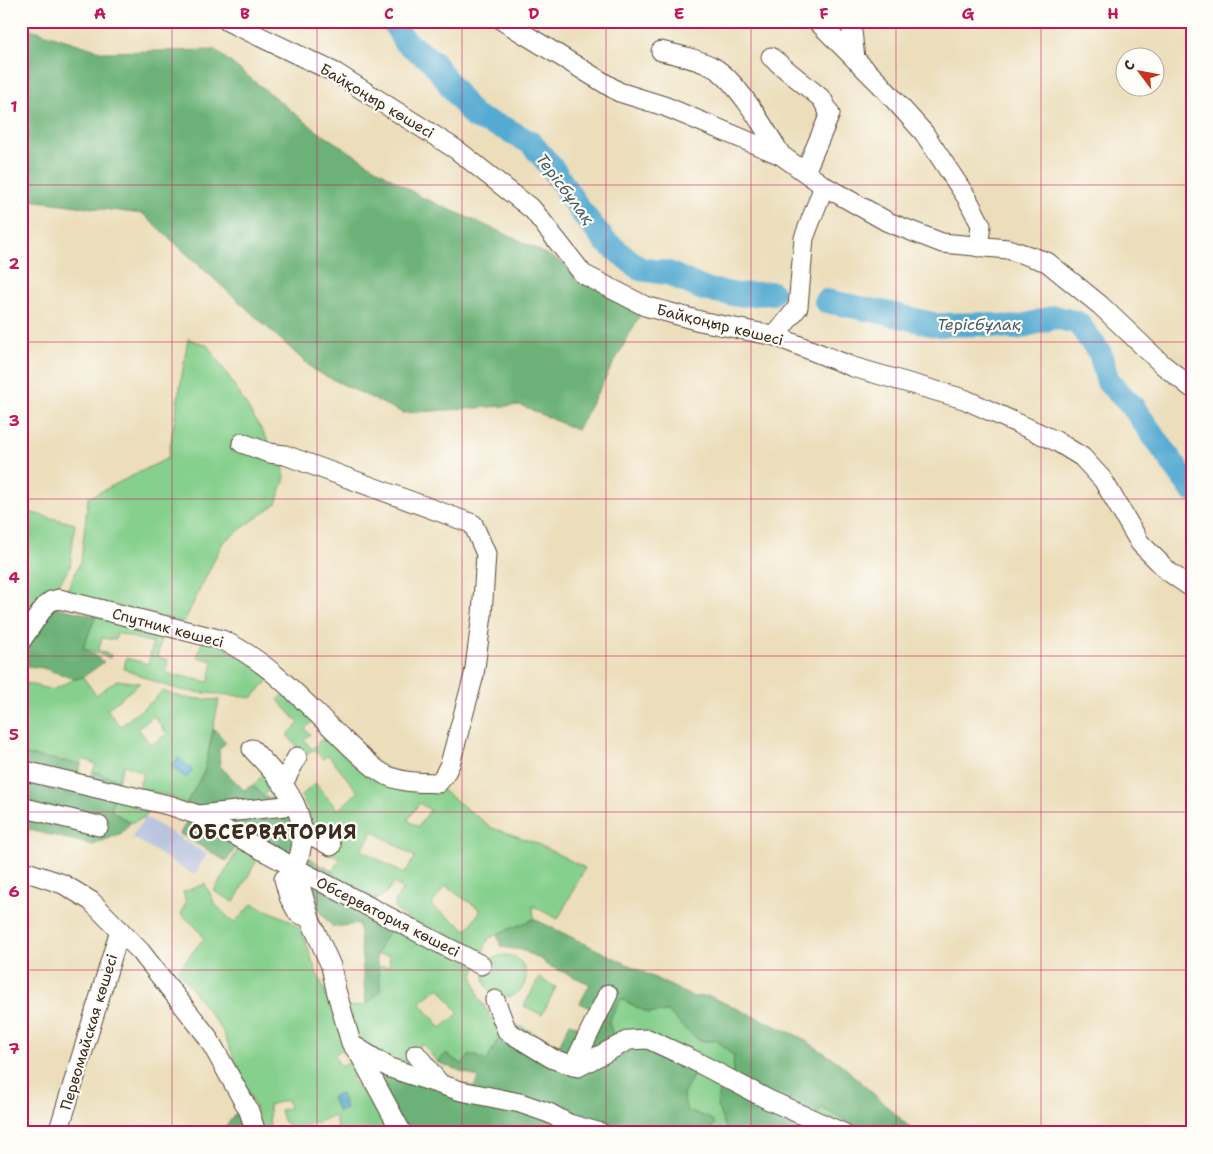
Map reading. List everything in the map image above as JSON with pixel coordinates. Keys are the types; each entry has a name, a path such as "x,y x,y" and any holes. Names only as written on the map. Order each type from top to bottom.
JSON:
{"street":[{"name":"Байқоңыр көшесі","path":"227,21 336,73 457,150 534,210 582,274 645,306 700,321 775,336 852,367 964,399 1056,441 1082,457 1103,480 1140,543 1168,572 1192,588"},
{"path":"503,21 619,92 664,106 782,155 824,186 888,222 942,243 1008,249 1047,262 1100,304 1163,365 1192,388"},
{"path":"817,21 924,133 981,225 978,247"},
{"path":"851,21 855,59"},
{"path":"661,51 684,56 714,68 735,87 782,155"},
{"path":"771,57 822,99 830,114 805,172"},
{"path":"775,336 798,307 804,238 824,186"},
{"name":"Спутник көшесі","path":"21,641 45,606 51,601 59,599 222,640 240,648 260,661 357,752 383,773 407,782 438,783 450,764 474,675 482,615 486,554 473,524 285,454 269,453 242,443"},
{"path":"252,749 281,781 300,813 303,837 300,857 289,874"},
{"path":"281,781 297,757"},
{"name":"Обсерватория көшесі","path":"21,770 172,806 198,815 289,874 374,909 482,965"},
{"path":"198,815 295,805"},
{"path":"21,807 99,826"},
{"path":"303,837 311,836 331,846"},
{"path":"21,870 63,884 91,902 141,952 207,1036 249,1111 256,1133"},
{"name":"Обсерватория көшесі","path":"289,874 331,966 351,1043 361,1057 402,1133"},
{"path":"374,909 390,899"},
{"name":"Первомайская көшесі","path":"58,1133 120,930"},
{"path":"573,1066 608,994"},
{"path":"495,1000 507,1031 553,1059 578,1067 629,1040 648,1039 769,1100 843,1133"},
{"path":"351,1043 390,1068 461,1091 520,1103 549,1113 569,1124 601,1133"},
{"path":"416,1054 440,1084"}],"shaded area":[{"path":"145,817 207,854 194,875 132,837"}],"green space":[{"path":"21,26 103,52 215,50 317,131 421,197 519,240 645,306 577,430 520,405 403,413 315,371 143,214 21,199"},
{"path":"188,339 207,345 283,465 285,478 276,504 223,542 184,622 65,594 81,561 88,498 168,458"},
{"path":"21,510 75,524 70,567 21,641"},
{"path":"53,607 96,616 83,648 104,662 83,677 75,679 43,668 21,665 21,646"},
{"path":"96,616 164,629 157,657 168,660 166,673 209,682 213,661 197,657 203,639 220,644 271,677 252,698 186,691 163,685 124,669 126,658 148,664 153,643 117,633 115,640 102,638 98,651 111,655 110,658 83,648"},
{"path":"83,677 96,695 117,680 140,683 107,709 120,726 154,700 162,691 185,698 219,700 204,772 186,804 172,797 138,788 144,773 124,765 118,780 93,771 96,764 83,759 81,764 21,754 21,700 26,683 52,690","holes":["154,716 167,734 151,745 138,728"]},
{"path":"287,691 317,717 305,729 310,734 304,740 312,749 330,731 355,756 441,789 492,828 534,842 585,868 558,919 533,906 534,919 489,938 480,958 412,922 395,909 396,900 403,889 394,883 386,893 377,899 362,895 347,886 332,871 340,859 331,853 310,828 309,811 301,796 315,783 338,810 358,792 328,755 323,759 313,749 305,756 287,735 299,723 278,700","holes":["419,803 430,810 418,827 408,820","373,831 415,857 404,874 362,850","445,886 481,910 467,930 431,906"]},
{"path":"214,729 226,742 219,750 220,766 244,790 253,785 263,796 295,805 292,864 186,804 204,772"},
{"path":"21,754 81,764 78,773 91,777 93,771 118,780 111,810 130,823 122,833 93,845 21,828"},
{"path":"265,773 275,783 263,796 253,785"},
{"path":"114,797 152,804 145,817 130,823 111,810"},
{"path":"190,816 240,842 226,861 180,834"},
{"path":"240,846 259,856 234,902 214,891"},
{"path":"309,857 321,866 326,866 357,894 377,899 375,902 357,898 304,868"},
{"path":"313,881 392,924 376,955 381,991 366,1005 359,924 333,927 315,907"},
{"path":"205,884 215,904 234,923 252,904 292,922 302,932 317,974 335,1010 348,1046 334,1055 341,1067 356,1058 364,1071 352,1079 359,1090 372,1082 398,1133 338,1133 335,1116 293,1130 283,1121 280,1110 289,1108 287,1100 269,1105 270,1133 261,1133 255,1107 222,1030 178,970 204,938 196,927 181,914 186,902 183,892"},
{"path":"534,919 693,997 709,996 800,1037 841,1064 916,1133 884,1133 877,1124 862,1129 821,1108 815,1118 732,1078 734,1056 716,1040 709,1041 696,1038 669,1012 648,1013 621,999 609,1022 613,1036 625,1048 634,1032 697,1068 683,1095 687,1111 708,1117 715,1123 709,1133 402,1133 375,1082 397,1071 474,1087 479,1078 437,1062 446,1054 462,1064 471,1054 487,1061 501,1033 555,1056 570,1023 587,1031 597,1011 580,1003 590,984 545,964 544,961 522,950 501,947 497,934"},
{"path":"392,924 477,966 473,974 479,998 501,1033 487,1061 462,1064 446,1055 437,1062 423,1044 409,1054 422,1072 359,1046 346,1007 366,1005 381,991 377,967 390,966 389,955 376,955","holes":["439,987 459,1013 441,1028 420,1003"]},
{"path":"509,955 517,958 523,964 526,976 523,988 517,994 501,997 493,994 487,988 484,972 487,964 493,958"},
{"path":"539,978 556,987 542,1015 524,1006"},
{"path":"621,998 648,1013 669,1012 698,1040 716,1040 734,1056 732,1078 625,1049 613,1036 609,1022"},
{"path":"515,1024 559,1045 555,1056 513,1033"},
{"path":"697,1069 815,1118 821,1108 877,1124 884,1133 808,1133 721,1088 717,1106 728,1133 709,1133 715,1123 687,1111 683,1095"},
{"path":"721,1088 808,1133 728,1133 717,1106"},
{"path":"242,1106 251,1133 220,1133"}],"water":[{"path":"178,758 193,770 186,778 171,766"},
{"path":"341,1094 346,1109 338,1112 332,1097"}],"waterway":[{"name":"Терісбұлақ","path":"393,21 404,41 432,61 474,117 506,129 531,143 553,169 579,209 605,241 640,269 668,273 703,289 738,295 772,293"},
{"name":"Терісбұлақ","path":"826,301 936,325 981,324 1016,328 1055,317 1078,323 1100,353 1108,382 1133,407 1192,490"}],"district":[{"name":"ОБСЕРВАТОРИЯ","path":"273,832"}]}
